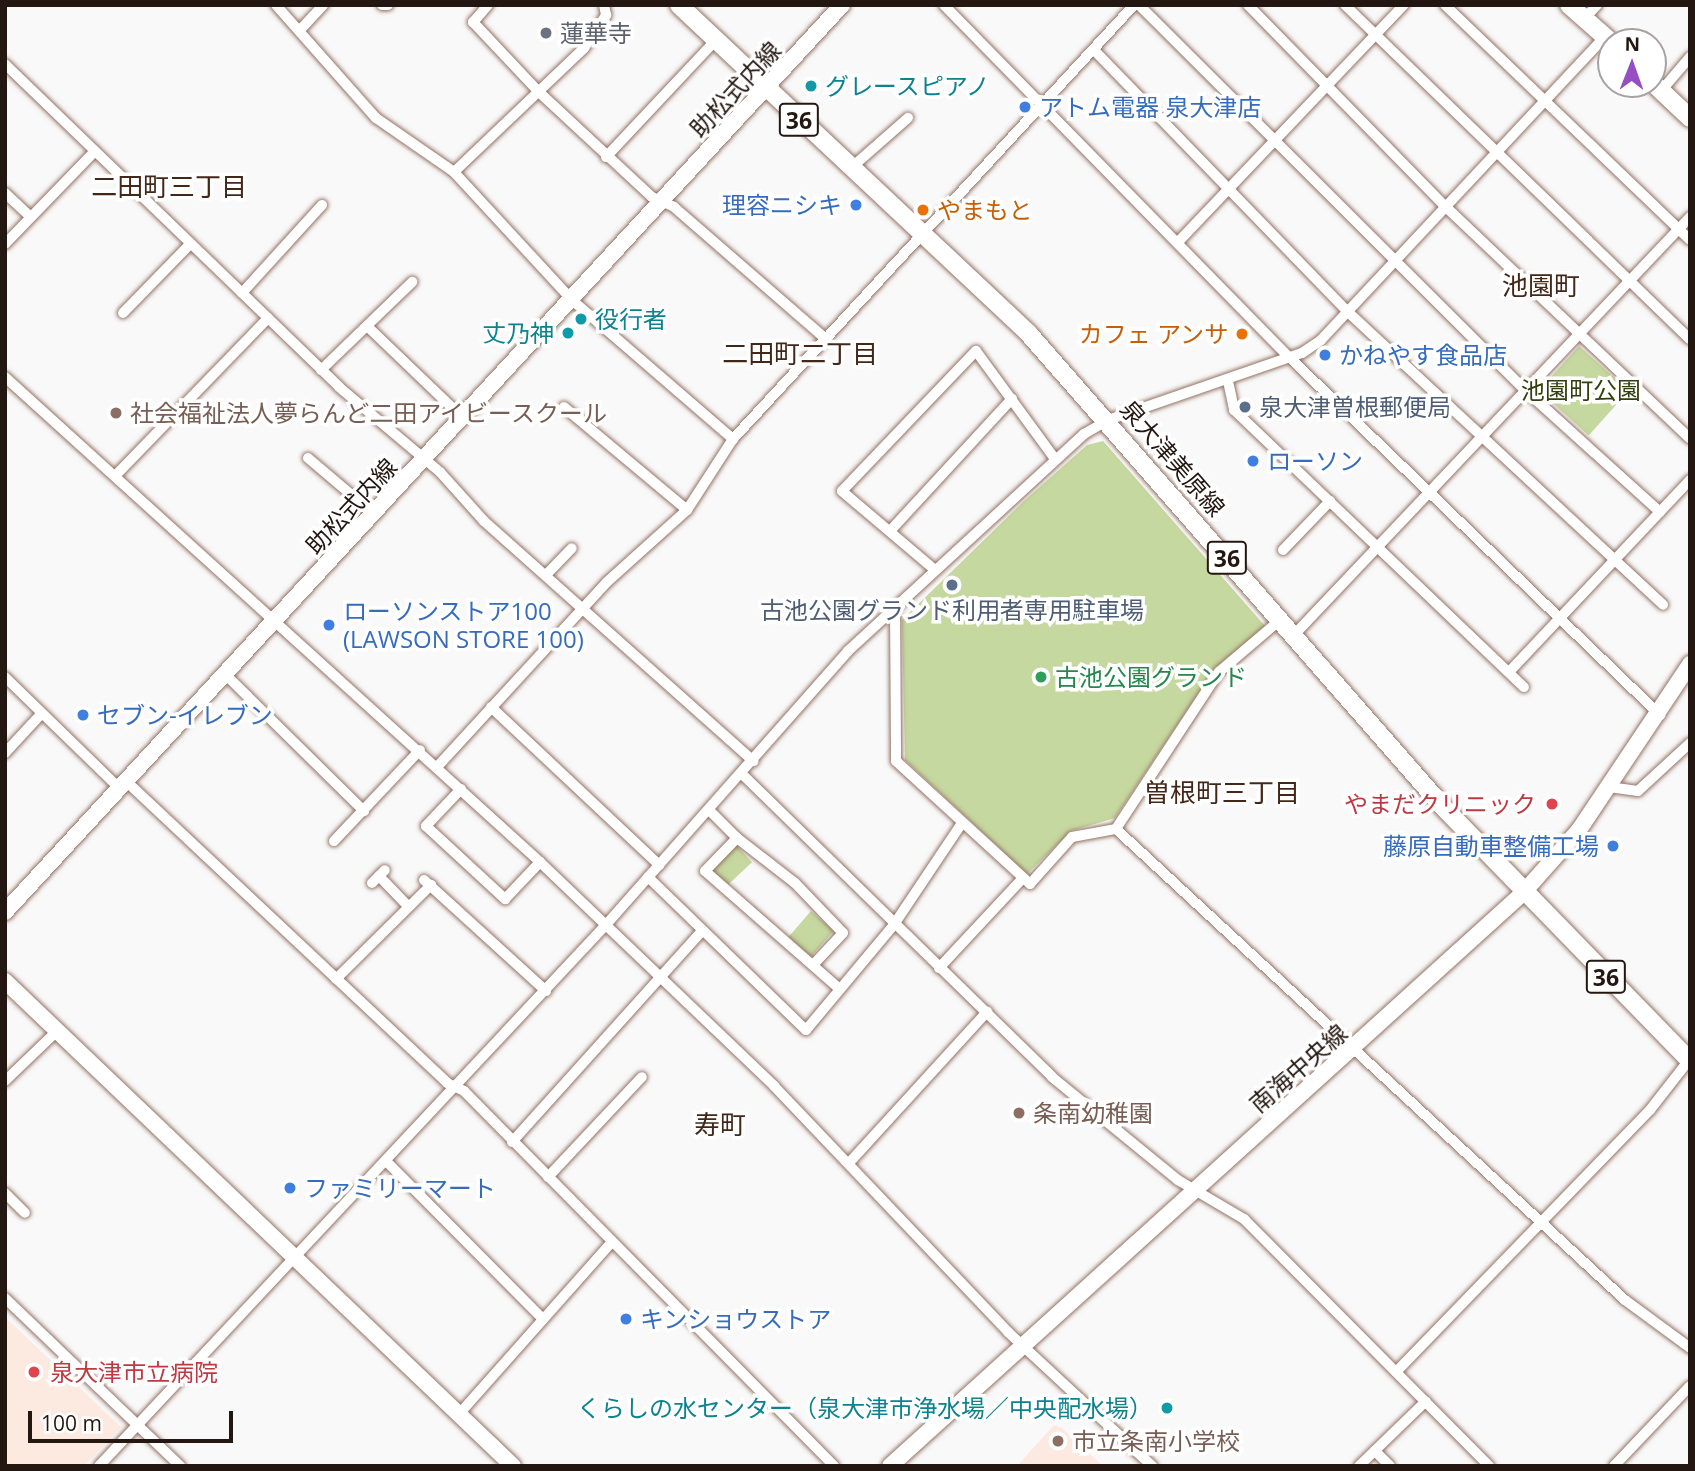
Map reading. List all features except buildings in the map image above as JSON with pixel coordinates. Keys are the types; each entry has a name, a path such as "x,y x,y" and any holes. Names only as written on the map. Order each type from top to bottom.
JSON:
{"main road":[{"name":"泉大津美原線","path":"679,5 921,233 1108,420 1280,620 1522,893 1690,1060"},
{"path":"1569,5 1597,30"},
{"path":"1667,96 1690,118"}],"street":[{"path":"276,5 376,118 454,172 572,300 733,439"},
{"path":"300,30 323,5"},
{"path":"382,5 388,5"},
{"path":"488,5 473,22 540,93 606,157 826,339"},
{"path":"454,172 540,93 584,48 606,15 604,5"},
{"name":"助松式内線","path":"5,912 842,5"},
{"path":"944,5 1044,103 1289,357 1660,715"},
{"path":"437,767 583,607 687,510 733,439 921,233 1136,5 1525,390 1660,512"},
{"path":"1248,5 1447,208 1577,335 1690,439"},
{"path":"1345,5 1495,155 1690,339"},
{"path":"1179,241 1273,138 1404,5"},
{"path":"1445,5 1544,103 1690,240"},
{"path":"1584,19 1597,5"},
{"path":"606,157 715,41"},
{"path":"1094,50 1348,312 1612,563 1663,605"},
{"path":"99,1466 298,1260 753,761 895,608 935,570 1055,458 1108,420 1228,382 1289,357 1321,340 1544,103 1597,51"},
{"path":"1667,78 1690,57"},
{"path":"5,64 321,370 753,761"},
{"path":"851,168 908,118"},
{"path":"5,244 94,152"},
{"path":"5,193 31,217"},
{"path":"242,293 322,205"},
{"path":"1294,635 1626,281 1690,217"},
{"path":"122,313 190,244"},
{"path":"321,370 412,282"},
{"path":"115,476 268,318"},
{"path":"367,326 462,417"},
{"path":"935,570 842,491 976,351 1055,458"},
{"path":"5,377 420,750 540,863 849,1163 1023,1345 1152,1466"},
{"path":"1228,382 1234,410 1524,687"},
{"path":"890,531 1013,399"},
{"path":"565,407 687,510"},
{"path":"308,458 374,514"},
{"path":"1509,672 1690,480"},
{"path":"1283,550 1330,501"},
{"path":"546,575 572,548"},
{"path":"895,608 896,761 1030,884 1072,837 1116,829 1219,672 1280,620"},
{"name":"南海中央線","path":"890,1466 1193,1190 1353,1050 1522,893 1609,787 1660,715 1690,664"},
{"path":"226,675 364,811"},
{"path":"5,677 457,1087 834,1466"},
{"path":"491,707 659,865"},
{"path":"5,753 42,713"},
{"path":"1609,787 1638,791 1690,743"},
{"path":"334,841 420,750"},
{"path":"742,774 893,926 987,1012 1052,1077 1193,1190 1244,1219 1489,1466"},
{"path":"461,789 426,826 505,898 540,863"},
{"path":"709,810 737,838 795,883 843,933 813,965"},
{"path":"648,877 806,1030 893,926 962,823"},
{"path":"1116,829 1353,1050 1541,1219 1625,1300 1690,1348"},
{"path":"737,838 705,872 840,989"},
{"path":"379,876 408,906"},
{"path":"939,968 1023,878"},
{"path":"336,979 427,883 546,991"},
{"path":"512,1142 702,931"},
{"path":"5,981 513,1466"},
{"path":"849,1163 987,1012"},
{"path":"6,1078 57,1031"},
{"path":"1396,1372 1541,1219 1650,1110 1690,1060"},
{"path":"548,1177 642,1077"},
{"path":"386,1161 543,1319"},
{"path":"5,1193 25,1213"},
{"path":"460,1413 612,1242"},
{"path":"5,1298 180,1466"},
{"path":"1614,1466 1690,1386"},
{"path":"1359,1466 1426,1401"},
{"path":"1375,1451 1390,1466"}],"shaded area":[{"name":"泉大津市立病院","path":"5,1317 121,1427 84,1466 5,1466"},
{"name":"市立条南小学校","path":"1054,1425 1062,1428 1103,1466 1017,1466"}],"green space":[{"name":"池園町公園","path":"1579,346 1629,391 1589,435 1539,391"},
{"path":"1103,441 1265,626 1215,668 1115,818 1071,831 1027,874 905,760 902,620 1024,501 1087,445"},
{"path":"735,844 752,862 726,887 709,869"},
{"path":"811,911 834,931 809,959 787,939"}],"place":[{"name":"蓮華寺","path":"546,33"},
{"name":"グレースピアノ","path":"811,86"},
{"name":"アトム電器 泉大津店","path":"1025,107"},
{"name":"理容ニシキ","path":"856,205"},
{"name":"やまもと","path":"923,210"},
{"name":"役行者","path":"581,319"},
{"name":"丈乃神","path":"568,333"},
{"name":"カフェ アンサ","path":"1242,334"},
{"name":"かねやす食品店","path":"1325,355"},
{"name":"泉大津曽根郵便局","path":"1245,407"},
{"name":"社会福祉法人夢らんど二田アイビースクール","path":"116,413"},
{"name":"ローソン","path":"1253,461"},
{"name":"古池公園グランド利用者専用駐車場","path":"952,585"},
{"name":"ローソンストア100 (LAWSON STORE 100)","path":"329,625"},
{"name":"古池公園グランド","path":"1041,677"},
{"name":"セブン-イレブン","path":"83,715"},
{"name":"やまだクリニック","path":"1552,804"},
{"name":"藤原自動車整備工場","path":"1613,846"},
{"name":"条南幼稚園","path":"1019,1113"},
{"name":"ファミリーマート","path":"290,1188"},
{"name":"キンショウストア","path":"626,1319"},
{"name":"泉大津市立病院","path":"34,1372"},
{"name":"くらしの水センター（泉大津市浄水場／中央配水場）","path":"1167,1408"},
{"name":"市立条南小学校","path":"1058,1441"}],"district":[{"name":"二田町三丁目","path":"169,187"},
{"name":"池園町","path":"1541,286"},
{"name":"二田町二丁目","path":"800,354"},
{"name":"曽根町三丁目","path":"1222,793"},
{"name":"寿町","path":"720,1125"}]}
